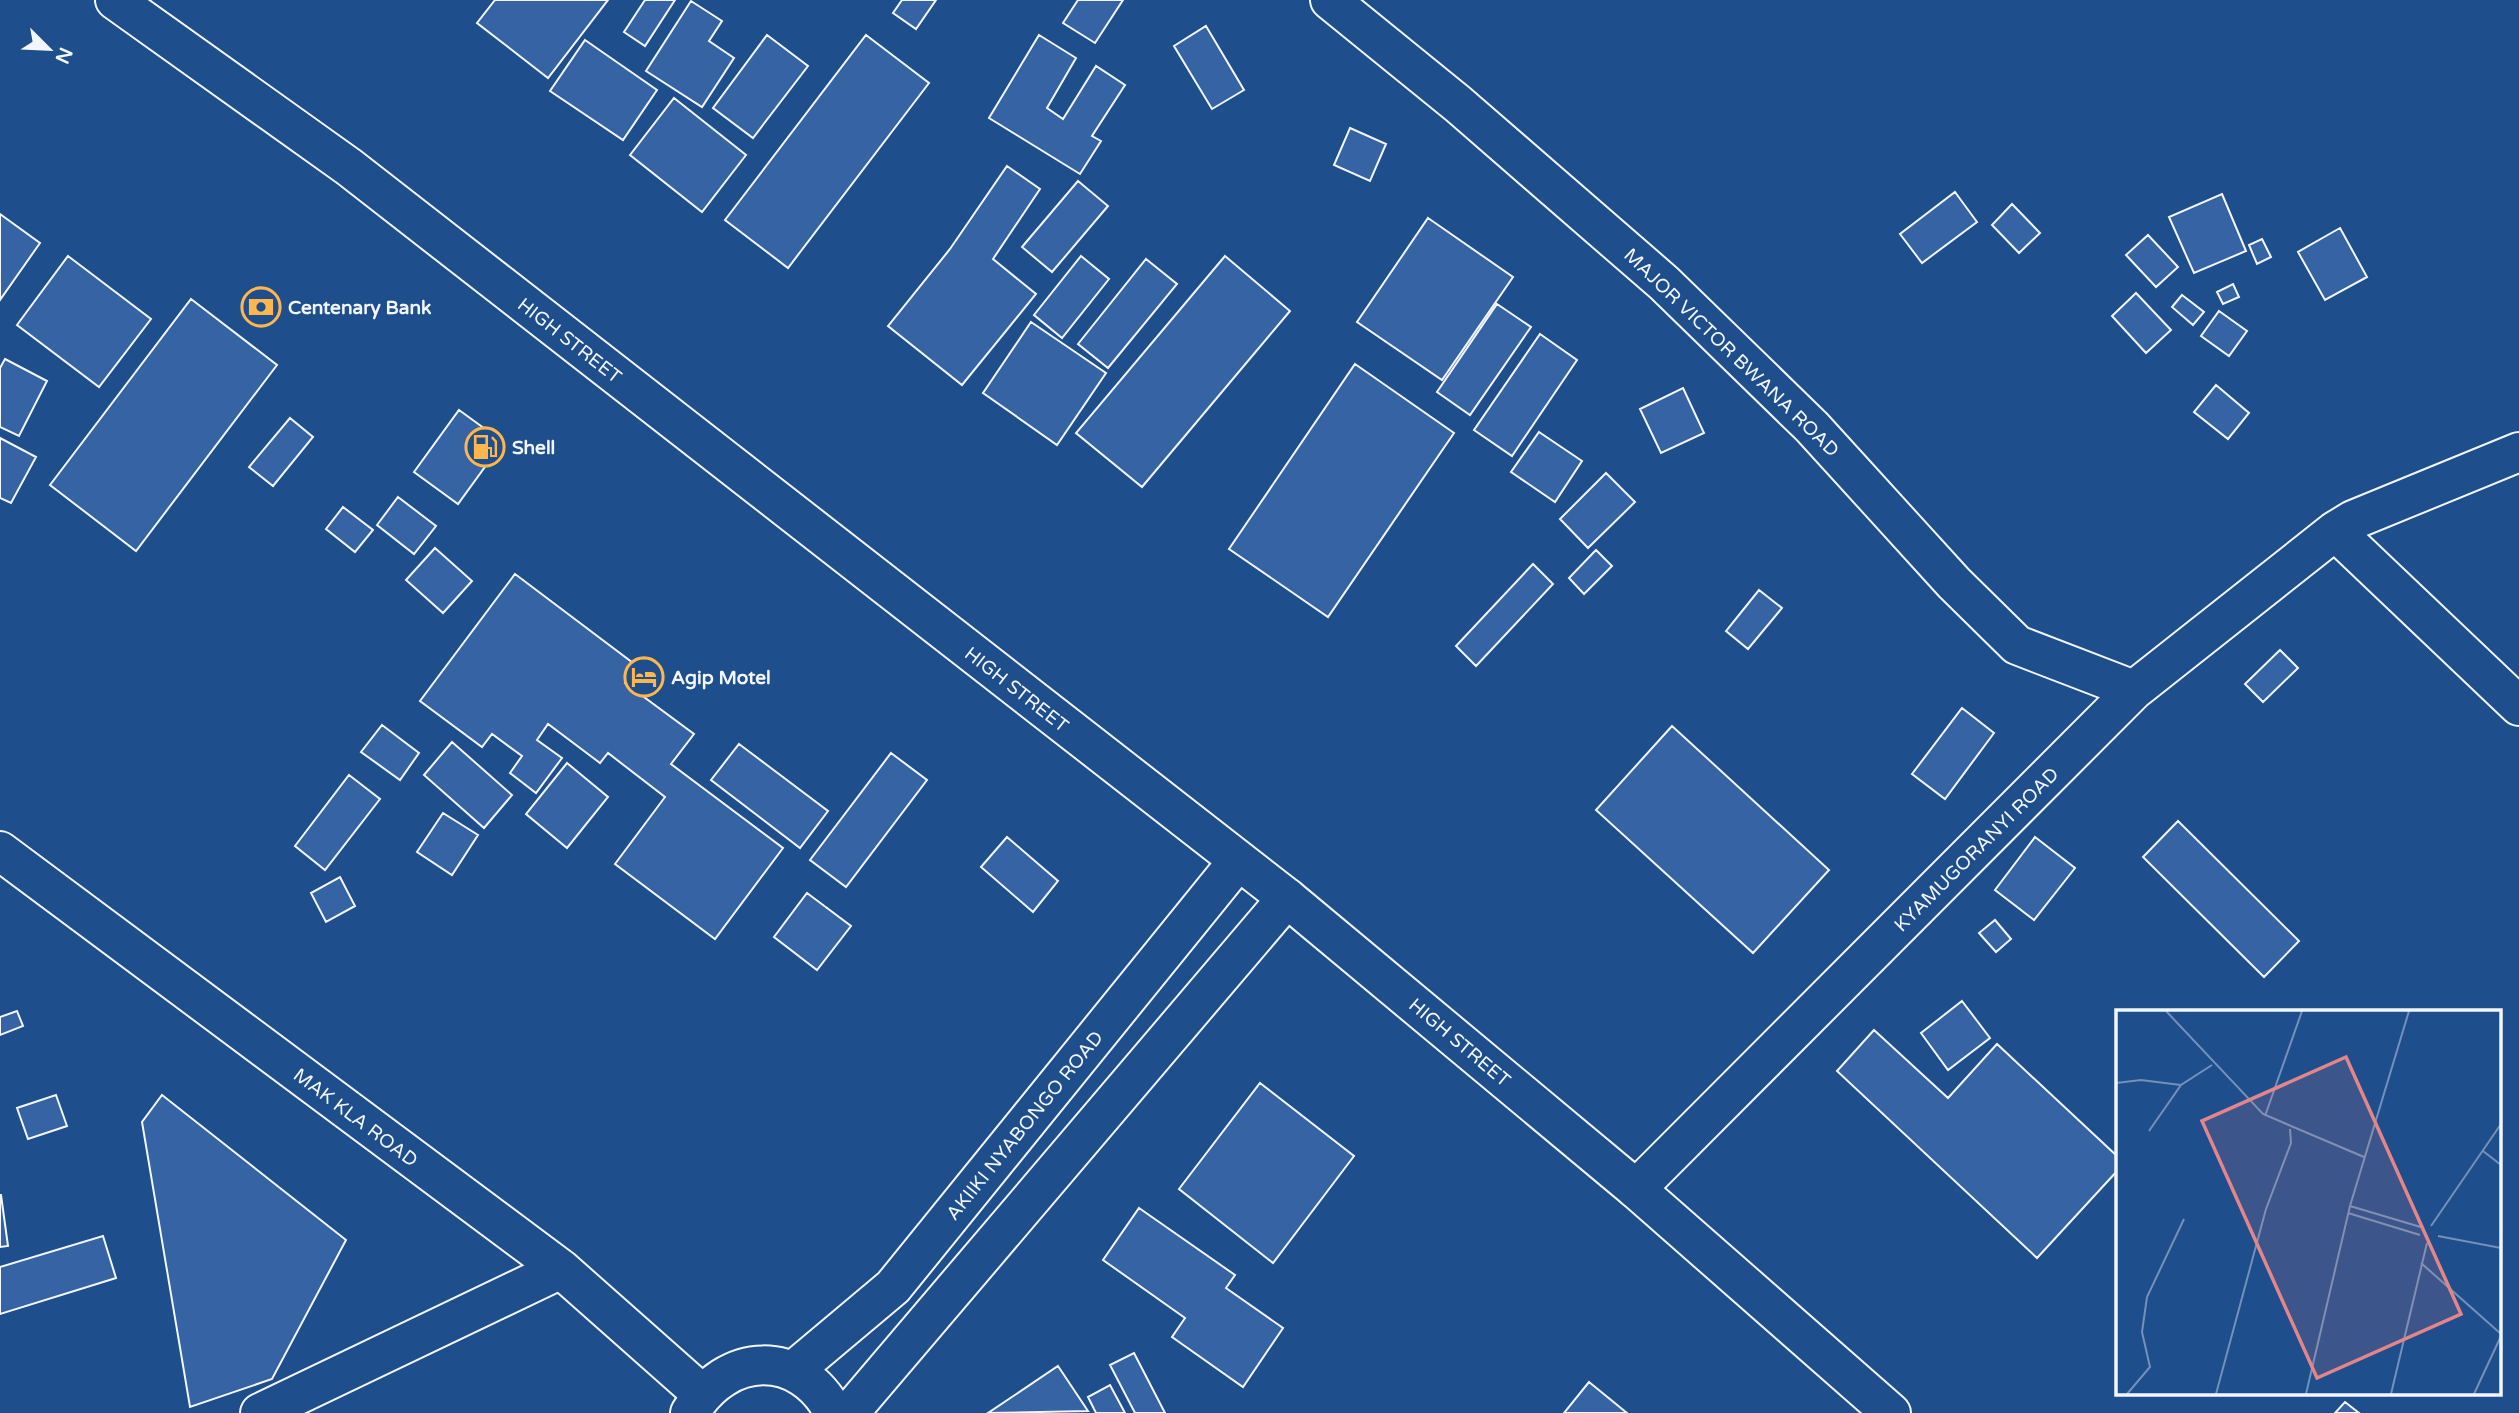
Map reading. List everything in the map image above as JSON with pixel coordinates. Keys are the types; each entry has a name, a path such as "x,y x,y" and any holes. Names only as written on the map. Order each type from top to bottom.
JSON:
{"street":[{"name":"HIGH STREET","path":"115,0 360,176 1287,898 1636,1189 1891,1413"},
{"name":"MAJOR VICTOR BWANA ROAD","path":"1330,0 1489,130 1664,284 1812,426 1954,583 2017,645 2134,690"},
{"name":"KYAMUGORANYI ROAD","path":"1636,1189 2134,690 2334,531 2353,520 2519,452"},
{"path":"2334,531 2519,706"},
{"name":"MAK KLA ROAD","path":"0,851 561,1269 696,1404"},
{"name":"AKIIKI NYABONGO ROAD","path":"793,1371 893,1287 1238,860"},
{"path":"849,1413 1287,898"},
{"path":"260,1413 561,1269"},
{"path":"696,1404 718,1379 735,1370 774,1366 793,1371 822,1391 834,1413"}],"building":[{"path":"495,0 608,0 548,78 477,23"},
{"path":"645,0 675,0 645,46 624,32"},
{"path":"902,0 936,0 916,29 893,13"},
{"path":"1078,0 1123,0 1095,43 1063,23"},
{"path":"691,1 722,21 709,41 734,58 702,107 646,71"},
{"path":"1206,26 1244,90 1212,109 1174,46"},
{"path":"767,35 808,66 753,138 713,108"},
{"path":"866,35 929,83 788,268 725,220"},
{"path":"1039,35 1076,58 1047,108 1063,119 1096,66 1125,85 1092,136 1101,141 1080,174 989,118"},
{"path":"585,40 657,90 623,140 550,91"},
{"path":"674,98 746,155 702,212 630,155"},
{"path":"1350,128 1386,144 1370,181 1334,165"},
{"path":"1007,166 1040,189 993,259 1036,294 962,385 888,326 950,249"},
{"path":"1078,181 1108,206 1052,272 1022,247"},
{"path":"1955,192 1977,222 1922,263 1900,234"},
{"path":"2222,194 2246,251 2194,273 2169,217"},
{"path":"2012,204 2040,233 2019,253 1992,225"},
{"path":"0,214 40,243 0,300"},
{"path":"1428,218 1513,277 1442,380 1357,322"},
{"path":"2340,228 2367,277 2325,300 2298,252"},
{"path":"2148,235 2178,267 2156,287 2126,255"},
{"path":"2262,239 2271,257 2257,264 2249,245"},
{"path":"68,256 151,319 99,387 17,325"},
{"path":"1081,256 1109,279 1062,338 1034,315"},
{"path":"1225,256 1290,311 1142,487 1076,433"},
{"path":"1146,259 1177,284 1108,368 1078,344"},
{"path":"2233,284 2239,297 2223,304 2217,292"},
{"path":"2136,293 2171,330 2146,353 2112,316"},
{"path":"2182,295 2204,312 2193,325 2172,307"},
{"path":"191,299 277,365 136,551 50,485"},
{"path":"1497,304 1531,327 1470,415 1437,392"},
{"path":"2219,311 2247,331 2229,356 2201,336"},
{"path":"1031,322 1106,373 1057,445 983,393"},
{"path":"1540,334 1577,360 1512,456 1474,430"},
{"path":"5,359 47,381 19,436 0,427 0,368"},
{"path":"1355,364 1454,433 1328,617 1229,549"},
{"path":"2216,385 2249,413 2228,439 2194,412"},
{"path":"1683,388 1704,433 1661,453 1640,409"},
{"path":"459,410 503,442 458,504 414,472"},
{"path":"290,418 313,437 273,486 249,467"},
{"path":"1539,432 1582,461 1555,502 1511,472"},
{"path":"0,438 36,457 11,503 0,498"},
{"path":"1606,473 1635,502 1588,548 1560,519"},
{"path":"398,497 436,526 414,554 377,525"},
{"path":"343,507 373,530 355,552 326,529"},
{"path":"435,548 472,581 443,613 406,580"},
{"path":"1596,550 1612,566 1584,594 1569,578"},
{"path":"1533,564 1553,584 1476,666 1456,646"},
{"path":"515,574 637,666 625,683 694,734 671,764 783,848 715,939 615,864 665,797 608,753 600,763 548,724 537,740 562,758 536,793 510,773 522,756 492,734 482,747 420,701"},
{"path":"1759,590 1782,608 1748,649 1726,631"},
{"path":"2280,650 2298,668 2263,702 2245,684"},
{"path":"1962,708 1994,733 1945,799 1912,774"},
{"path":"382,725 419,753 400,780 361,752"},
{"path":"1672,726 1829,870 1753,953 1596,810"},
{"path":"452,742 512,795 484,828 424,775"},
{"path":"739,744 828,811 800,848 711,780"},
{"path":"891,753 927,780 846,887 810,860"},
{"path":"567,763 608,797 567,848 526,814"},
{"path":"349,775 380,799 325,870 295,846"},
{"path":"443,813 478,835 452,875 417,852"},
{"path":"2178,821 2299,941 2264,977 2143,857"},
{"path":"1007,837 1058,881 1033,912 981,867"},
{"path":"2035,837 2075,868 2034,920 1995,890"},
{"path":"340,877 355,906 326,922 311,893"},
{"path":"807,893 851,926 817,970 774,937"},
{"path":"1995,920 2011,939 1996,952 1979,933"},
{"path":"1962,1001 1990,1038 1948,1070 1921,1033"},
{"path":"17,1011 23,1026 0,1035 0,1017"},
{"path":"1874,1030 1948,1098 1997,1044 2116,1155 2116,1172 2037,1258 1837,1071"},
{"path":"1260,1083 1354,1156 1273,1263 1179,1189"},
{"path":"56,1095 67,1126 28,1139 17,1108"},
{"path":"162,1095 346,1240 272,1379 190,1407 142,1122"},
{"path":"0,1195 8,1246 0,1247"},
{"path":"1139,1208 1235,1275 1226,1288 1283,1328 1243,1387 1172,1337 1185,1318 1103,1260"},
{"path":"103,1236 116,1278 0,1314 0,1267"},
{"path":"1134,1353 1165,1413 1135,1413 1110,1365"},
{"path":"1058,1366 1088,1411 988,1413"},
{"path":"1589,1382 1627,1413 1564,1413"},
{"path":"1110,1385 1125,1413 1096,1413 1088,1397"},
{"path":"2345,1402 2359,1413 2335,1413"}],"place":[{"name":"Centenary Bank","path":"261,307"},
{"name":"Shell","path":"485,447"},
{"name":"Agip Motel","path":"644,677"}]}
